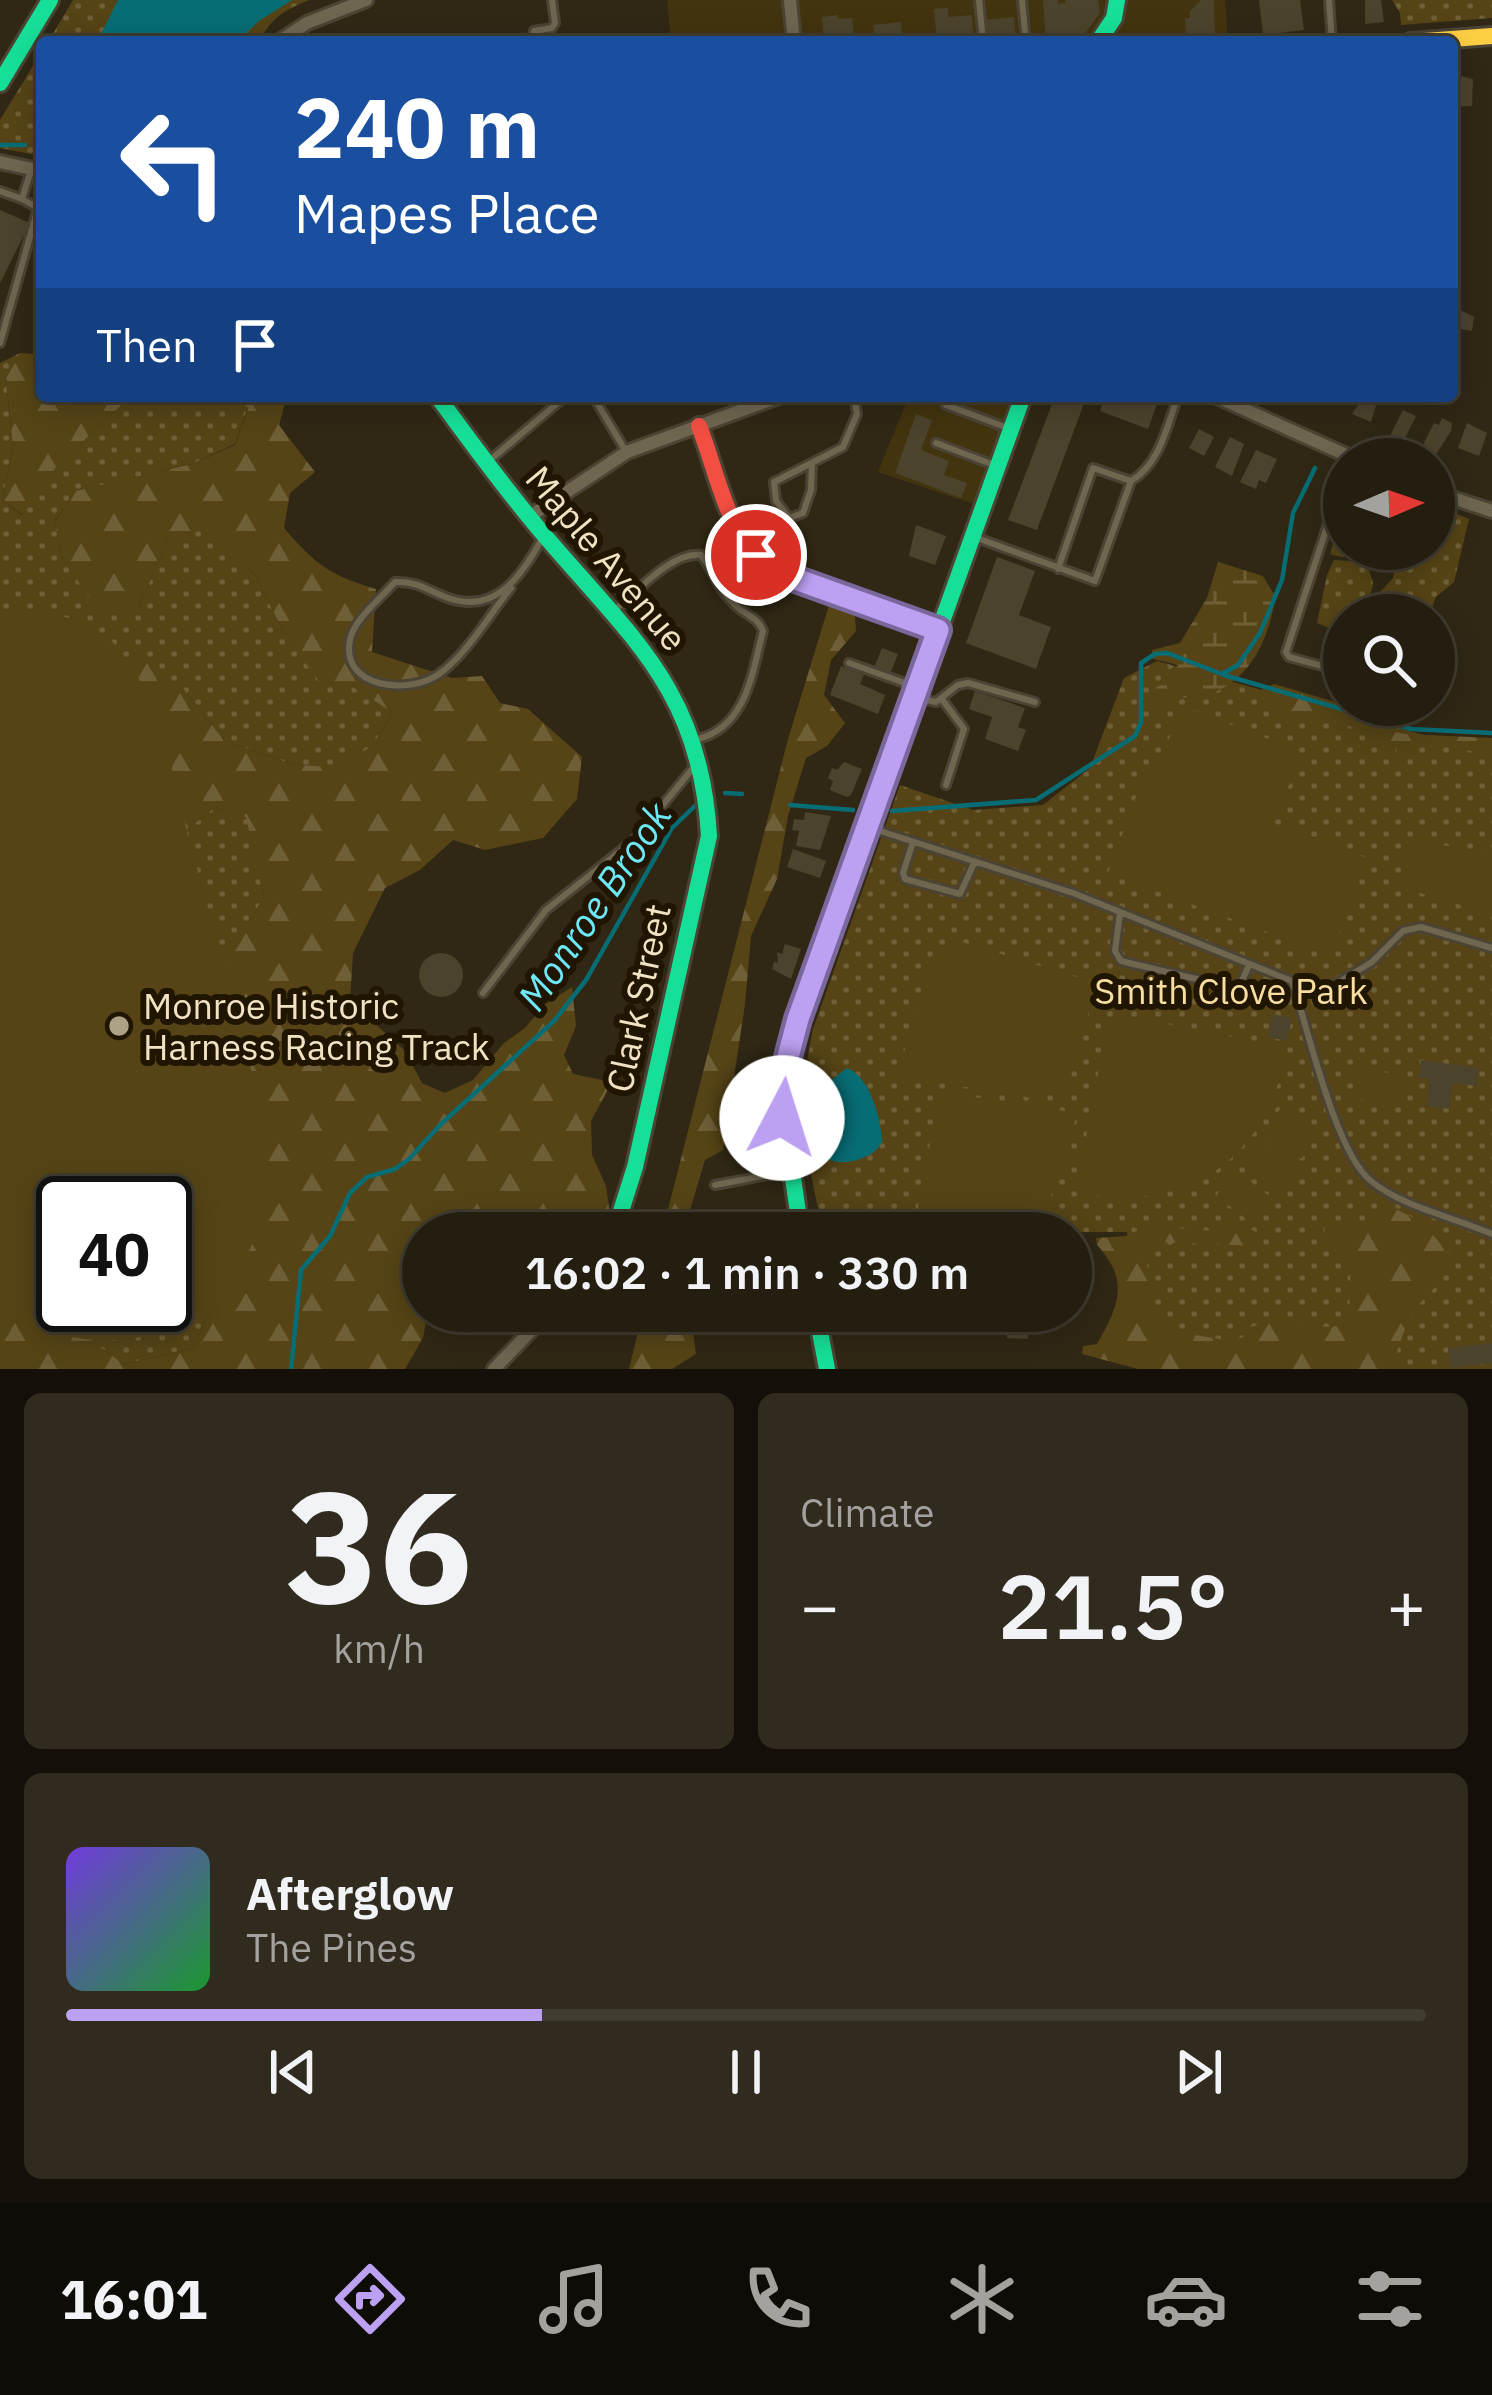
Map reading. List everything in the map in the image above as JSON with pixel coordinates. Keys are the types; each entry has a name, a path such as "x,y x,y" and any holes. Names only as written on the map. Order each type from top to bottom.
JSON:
{"street":[{"path":"0,83 50,0"},
{"path":"287,36 307,23 367,0"},
{"path":"790,0 793,36"},
{"path":"1102,36 1114,18 1117,0"},
{"path":"1458,39 1492,36"},
{"path":"0,162 36,170"},
{"name":"Maple Avenue","path":"441,402 544,536 648,655 678,698 702,767"},
{"path":"529,517 627,452 765,402"},
{"path":"797,1212 782,1089 798,1019 1021,402"},
{"path":"1228,402 1323,445"},
{"path":"699,426 743,534 762,561 790,577 938,630"},
{"path":"1455,499 1492,511"},
{"name":"Clark Street","path":"621,1212 635,1167 709,836 710,799 702,767"},
{"path":"494,1369 530,1332"},
{"path":"820,1332 827,1369"}],"lane":[{"path":"533,36 534,31 552,28 555,23 552,0"},
{"path":"979,0 982,36"},
{"path":"1022,0 1025,36"},
{"path":"1329,0 1332,36"},
{"path":"22,199 36,172"},
{"path":"0,191 36,207"},
{"path":"0,344 36,215"},
{"path":"486,464 559,402"},
{"path":"597,402 627,452"},
{"path":"812,464 808,502 803,513 789,518 776,501 774,482 843,448 857,414 855,402"},
{"path":"972,537 1095,581 1131,481 1153,462 1176,402"},
{"path":"946,405 1011,429"},
{"path":"936,443 998,466"},
{"path":"1058,568 1093,468 1131,481"},
{"path":"511,588 464,602 421,584 395,582 350,636 353,666 373,682 396,686 440,674 511,588 544,536"},
{"path":"1323,539 1286,652 1288,657 1323,666"},
{"path":"610,614 676,560 691,554 701,555 717,586 737,608 760,622 764,632 748,687 731,723 695,740"},
{"path":"848,663 916,692 929,703 968,683 1035,702"},
{"path":"942,699 964,729 946,785"},
{"path":"483,993 546,910 634,840 702,767"},
{"path":"868,827 1072,893 1292,981 1326,990 1372,962 1403,932 1415,927 1492,948"},
{"path":"913,842 904,879 960,894 974,862"},
{"path":"1120,914 1115,951 1121,961 1233,988 1250,964"},
{"path":"1292,981 1343,1139 1362,1172 1401,1199 1492,1234"},
{"path":"768,1175 759,1099 764,1092 782,1089"},
{"path":"715,1184 790,1172"}],"shaded area":[{"path":"667,0 1225,0 1228,36 670,36"},
{"path":"907,402 1012,402 974,504 878,472"}],"green space":[{"path":"73,0 309,0 280,15 263,36 52,36"},
{"path":"1392,0 1492,0 1492,18 1401,25"},
{"path":"36,61 36,155 0,148 0,120"},
{"name":"Monroe Historic Harness Racing Track","path":"20,353 6,376 13,448 2,500 22,515 56,467 125,402 243,402 248,407 235,444 192,464 77,491 55,520 62,559 138,609 168,539 209,527 255,575 285,635 393,713 372,746 338,769 291,764 225,741 184,690 130,647 166,846 215,807 247,817 264,897 231,952 226,1268 194,1348 124,1364 78,1332 192,1332 192,1176 36,1176 36,1296 0,1259 0,363"},
{"path":"20,353 36,354 36,402 125,402 56,467 23,515 2,500 13,448 6,375"},
{"path":"242,402 285,402 279,425 315,472 290,493 284,528 324,567 376,589 372,652 452,678 482,676 500,703 528,709 582,757 577,799 543,838 485,850 453,840 420,870 385,888 353,953 350,1001 404,1050 422,1083 445,1093 473,1080 544,1005 572,987 576,1026 564,1055 573,1074 612,1082 591,1121 592,1155 606,1186 610,1212 402,1212 402,1332 424,1332 405,1369 0,1369 0,1259 36,1296 36,1332 78,1332 124,1364 194,1348 226,1268 212,1049 231,951 264,897 246,817 215,807 166,846 127,686 130,645 184,690 225,741 291,764 338,768 372,746 393,713 347,683 321,684 285,635 255,575 209,528 168,539 138,609 104,617 62,559 55,521 76,491 192,464 235,445 248,408"},
{"path":"1455,513 1469,519 1454,582 1440,594 1378,594 1394,570 1455,570"},
{"path":"1218,562 1263,576 1275,596 1264,639 1249,665 1228,685 1149,709 1150,692 1170,678 1178,665 1153,659 1152,650 1180,643 1207,598"},
{"path":"1329,570 1369,570 1371,593 1323,594"},
{"path":"1323,594 1323,625 1317,623"},
{"path":"830,602 854,604 856,631 831,660 824,695 845,723 827,746 806,758 788,816 777,879 751,936 723,1150 705,1160 689,1212 667,1212 788,739"},
{"name":"Monroe Historic Harness Racing Track","path":"0,610 48,613 94,628 118,648 147,696 167,751 233,993 261,1132 263,1177 257,1228 221,1303 192,1322 192,1176 36,1176 36,1324 0,1305"},
{"name":"Smith Clove Park","path":"1157,661 1323,707 1323,726 1392,726 1424,735 1492,739 1492,1369 1257,1369 1150,1350 1127,1232 1092,1232 1092,1212 819,1212 798,1110 813,1029 900,785 973,810 1043,805 1090,768 1124,678"},
{"path":"1274,684 1323,698 1323,722 1283,715 1252,694"},
{"path":"1190,710 1297,749 1291,781 1269,821 1367,858 1331,956 1108,873 1144,775 1153,778 1178,716"},
{"path":"1348,726 1492,738 1492,756 1434,743 1412,744 1405,771 1400,772 1396,749 1381,746"},
{"path":"1417,838 1492,858 1492,914 1403,888 1404,862"},
{"path":"955,940 1096,983 1065,1088 1033,1098 897,1076 934,950"},
{"path":"1120,1015 1287,1047 1262,1120 1216,1170 1187,1186 1153,1195 1076,1193 1106,1029"},
{"path":"1357,1069 1406,1075 1402,1106 1353,1099"},
{"path":"955,1094 1076,1113 1068,1153 1046,1203 1035,1212 917,1212 937,1106"},
{"path":"1283,1105 1320,1133 1301,1159 1264,1131"},
{"path":"1259,1138 1297,1165 1279,1191 1241,1164"},
{"path":"1235,1170 1272,1198 1253,1224 1216,1196"},
{"path":"1385,1204 1422,1222 1451,1256 1443,1277 1418,1306 1403,1334 1397,1352 1405,1369 1138,1369 1082,1354 1083,1346 1097,1344 1118,1293 1114,1270 1096,1238 1126,1236 1147,1226 1213,1231 1235,1221 1259,1234 1259,1246 1159,1242 1148,1247 1150,1290 1166,1330 1231,1341 1243,1337 1249,1328 1275,1321 1323,1327 1349,1321 1351,1263 1324,1230 1329,1223 1366,1221"},
{"name":"Monroe Historic Harness Racing Track","path":"56,1332 162,1332 106,1340"},
{"path":"638,1332 693,1332 696,1354 672,1369 629,1369"}],"water":[{"path":"118,0 292,0 243,36 100,36"},
{"path":"847,1068 868,1089 882,1142 864,1158 837,1162 815,1145 807,1112 817,1091"}],"building":[{"path":"1043,0 1058,0 1058,4 1098,0 1100,13 1083,36 1046,36"},
{"path":"1201,0 1214,0 1215,36 1186,36 1185,18 1190,18 1190,11"},
{"path":"1259,0 1300,0 1304,30 1263,35"},
{"path":"1365,0 1381,0 1384,22 1365,24"},
{"path":"948,8 948,17 972,15 974,36 936,36 934,9"},
{"path":"822,17 852,18 854,34 824,36"},
{"path":"1014,17 1016,36 985,36 984,20"},
{"path":"901,22 902,36 874,36 873,25"},
{"path":"1458,75 1473,79 1472,106 1458,107"},
{"path":"0,210 30,223 0,283"},
{"path":"1458,309 1474,317 1472,331 1458,328"},
{"path":"1053,402 1085,402 1037,530 1008,520"},
{"path":"1097,402 1158,402 1148,429 1100,411 1102,404"},
{"path":"1360,402 1377,402 1371,422 1352,414"},
{"path":"1403,410 1416,416 1405,438 1389,438"},
{"path":"916,414 932,420 921,450 949,461 944,475 967,483 961,498 895,473"},
{"path":"1442,418 1452,423 1446,438 1426,438 1434,423 1439,425"},
{"path":"1467,423 1487,433 1479,456 1458,448"},
{"path":"1199,429 1214,437 1204,456 1189,448"},
{"path":"1230,437 1244,444 1232,476 1215,467"},
{"path":"1256,450 1277,459 1266,483 1259,480 1256,489 1240,482"},
{"path":"916,525 946,536 935,565 909,556"},
{"path":"997,557 1035,571 1019,615 1051,627 1036,669 966,643"},
{"path":"882,648 898,654 890,674 874,668"},
{"path":"841,666 864,675 860,684 885,695 878,714 830,695"},
{"path":"975,691 1025,708 1018,727 1026,730 1018,751 985,739 992,717 969,709"},
{"path":"844,762 862,769 847,797 830,790 833,781 828,778 832,768 837,770"},
{"path":"805,812 831,816 820,850 796,846 799,831 792,830 794,819 804,820"},
{"path":"793,849 826,861 820,878 787,867"},
{"path":"785,944 801,949 791,979 772,969"},
{"path":"441,953 457,959 463,975 457,991 441,997 425,991 419,975 425,959"},
{"path":"1273,1014 1292,1018 1287,1041 1268,1037"},
{"path":"1421,1060 1479,1068 1477,1086 1452,1083 1449,1109 1426,1106 1429,1079 1418,1078"},
{"path":"750,1124 756,1159 737,1162 727,1137 730,1131"},
{"path":"1007,1332 1028,1332 1028,1339 1007,1338"},
{"path":"1492,1343 1492,1363 1450,1368 1448,1348"}],"waterway":[{"path":"0,145 25,145"},
{"path":"1222,674 1238,665 1260,633 1282,580 1293,513 1315,468"},
{"name":"Monroe Brook","path":"892,811 1036,800 1135,736 1141,722 1141,663 1155,654 1167,653 1227,676 1411,729 1492,733"},
{"name":"Monroe Brook","path":"725,793 742,794"},
{"name":"Monroe Brook","path":"291,1369 301,1270 330,1236 350,1193 367,1177 395,1169 409,1159 554,1021 586,980 672,828 699,802"},
{"name":"Monroe Brook","path":"790,805 853,810"}],"traffic: fast":[{"path":"0,83 50,0"},
{"path":"1102,36 1114,18 1117,0"},
{"path":"442,402 517,502 657,670 677,705 703,786 709,836 635,1167 621,1212"},
{"path":"798,1212 784,1116 790,1045 1021,402"},
{"path":"820,1332 827,1369"}],"traffic: slow":[{"path":"1458,39 1492,36"}],"traffic: jam":[{"path":"699,426 736,527 756,555 816,590 938,630"}],"place":[{"name":"Monroe Historic Harness Racing Track","path":"119,1026"}],"route":[{"path":"756,555 790,577 938,630 798,1019 784,1072 782,1118"}]}
